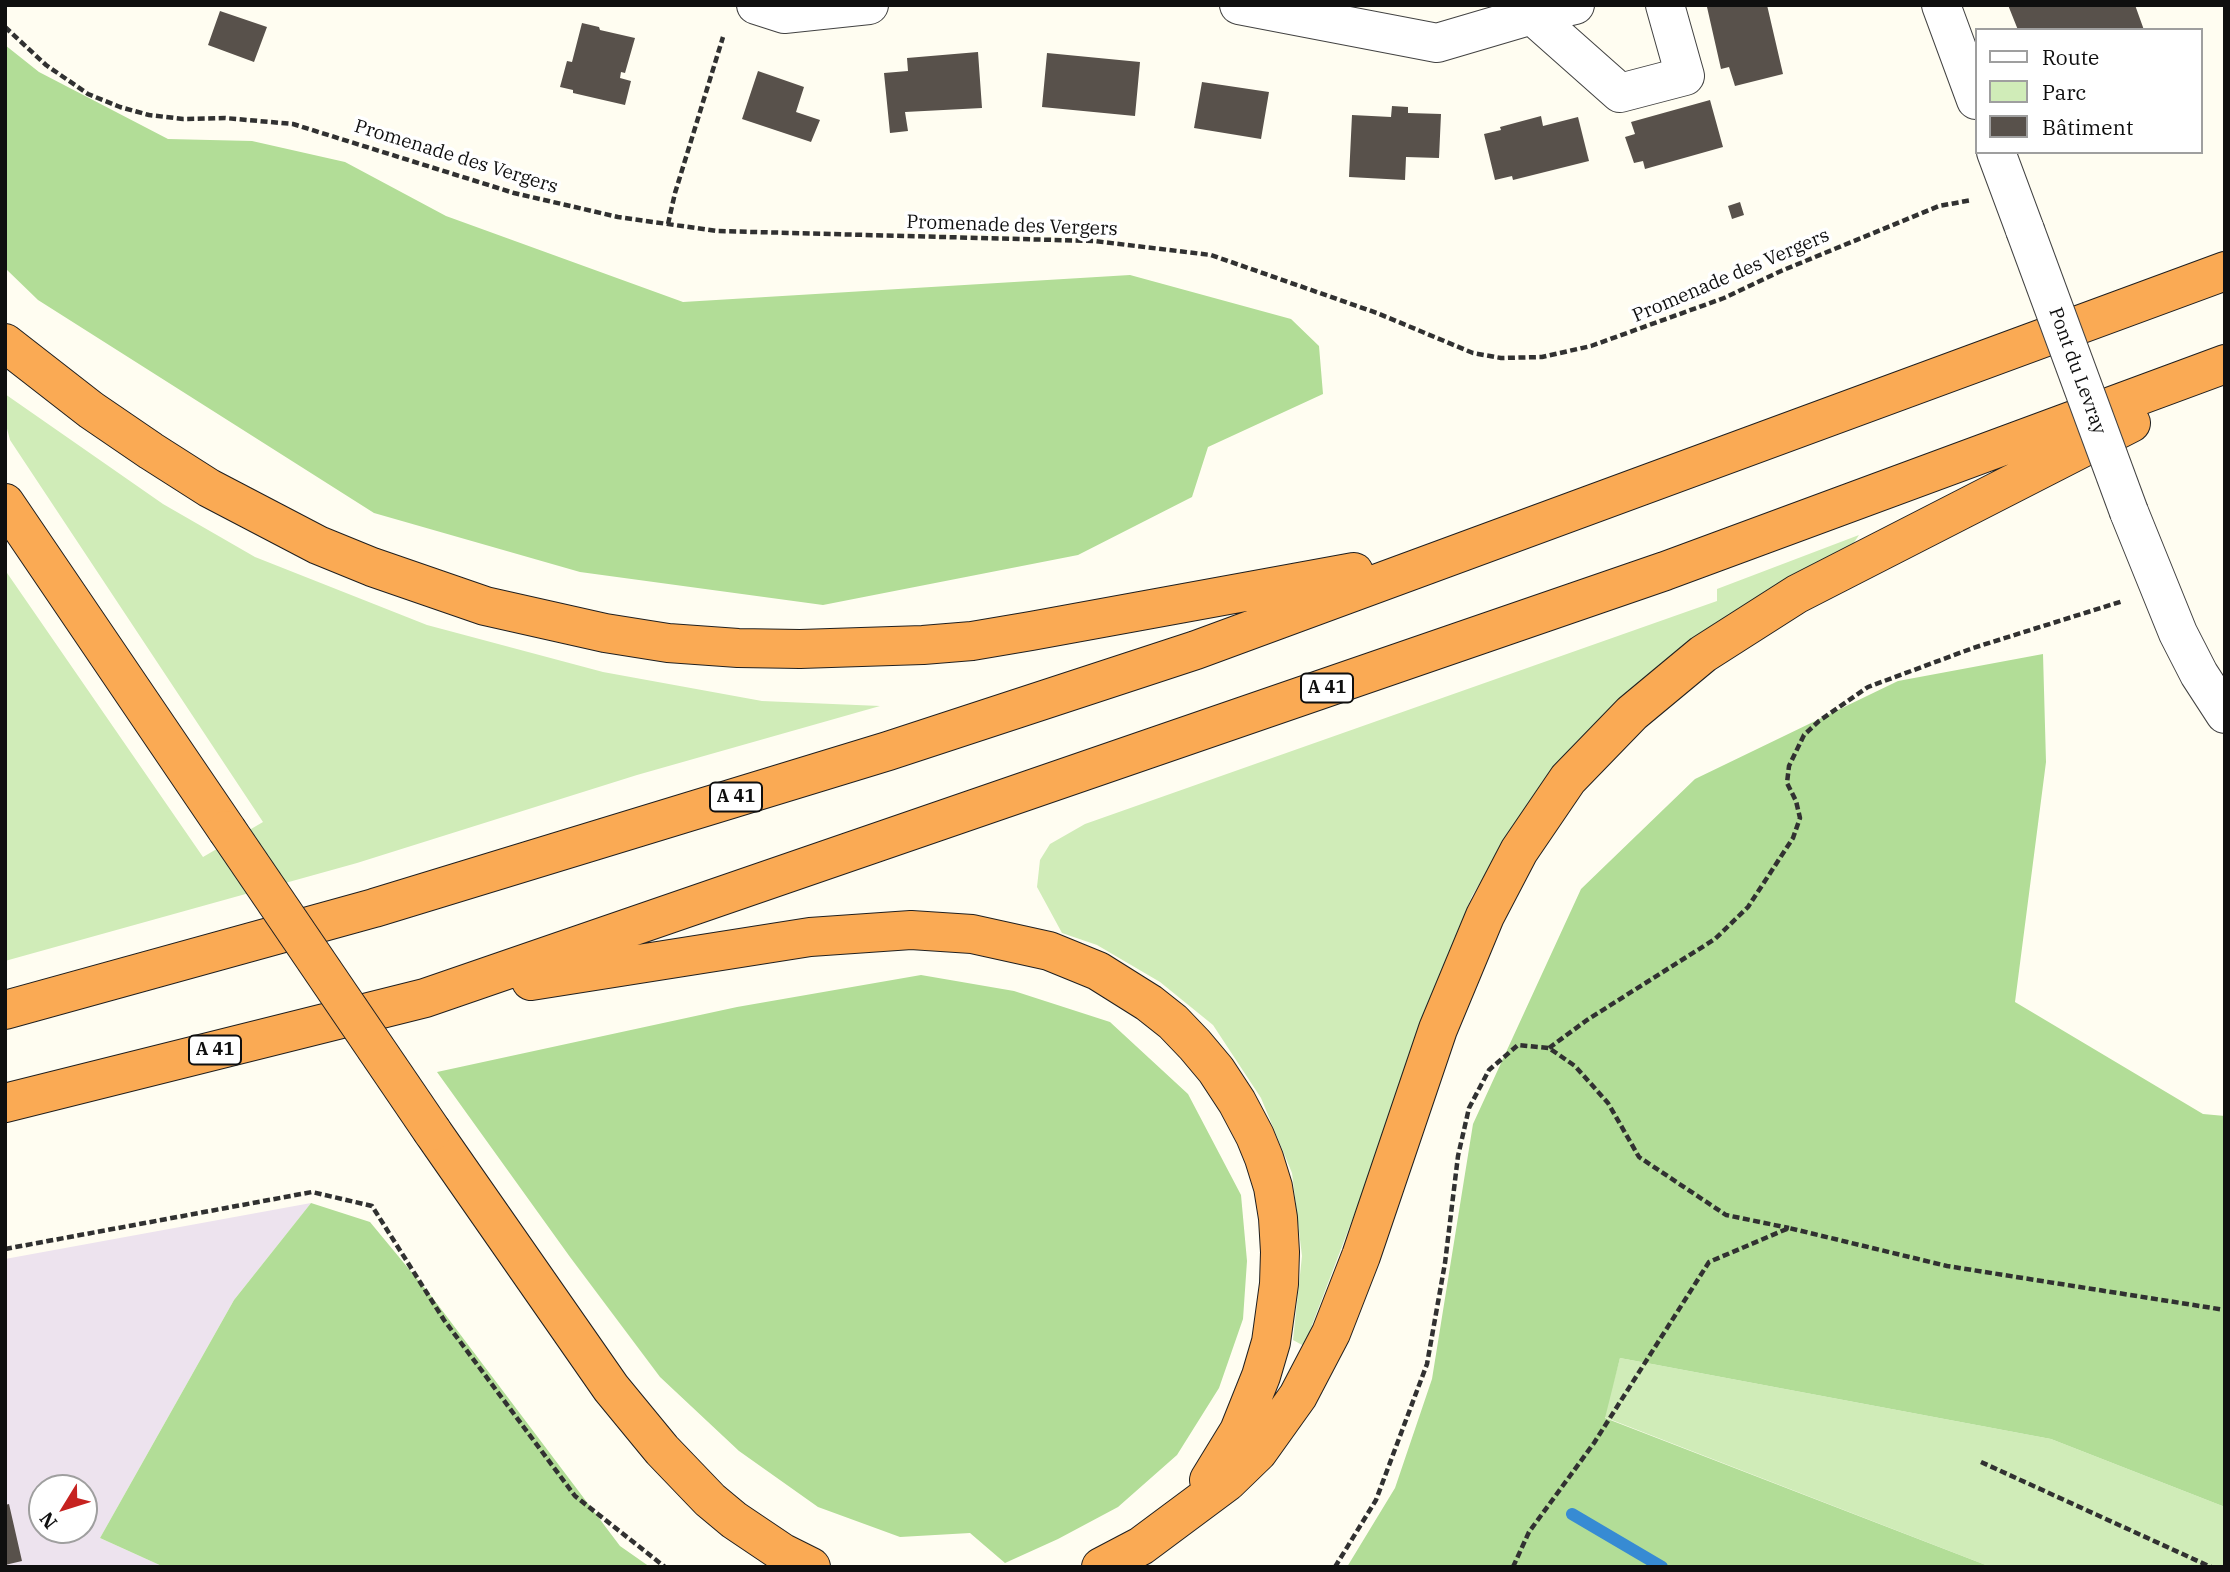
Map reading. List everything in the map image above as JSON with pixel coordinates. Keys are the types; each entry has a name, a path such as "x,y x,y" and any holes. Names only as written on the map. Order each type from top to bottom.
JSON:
{"highway":[{"name":"A 41","path":"5,1010 374,908 888,751 1196,650 2225,271"},
{"path":"5,343 91,410 150,451 209,488 317,545 485,606 556,624 668,643 800,649 923,645 972,640 1031,632 1456,553"},
{"name":"A 41","path":"5,1103 425,998 1665,571 2225,364"},
{"path":"1101,1567 1141,1546 1227,1482 1258,1452 1291,1407 1331,1333 1361,1256 1438,1029 1485,916 1519,851 1568,779 1632,713 1703,654 1797,594 2225,375"},
{"path":"5,503 432,1132 611,1388 662,1450 710,1500 783,1553 811,1567"},
{"path":"425,998 810,937 911,930 972,934 1049,951 1098,971 1149,1003 1173,1022 1216,1070 1255,1136 1273,1187 1280,1252 1276,1317 1251,1405 1239,1431 1209,1480 1167,1526"}],"street":[{"path":"755,5 784,14 869,5"},
{"path":"1239,5 1437,43 1575,5"},
{"path":"1532,15 1620,93 1685,76 1665,5"},
{"path":"1941,5 1974,95"},
{"name":"Pont du Levray","path":"1997,154 2160,590 2199,674 2225,713"}],"path":[{"name":"Promenade des Vergers","path":"5,27 46,65 88,94 149,116 183,119 225,118 293,124 514,193 618,217 716,231 1094,241 1211,256 1377,313 1472,353 1501,358 1542,357 1591,346 1724,298 1781,271 1939,206 1980,199 2010,189"},
{"path":"668,224 723,37"},
{"path":"1549,1048 1587,1020 1715,939 1748,907 1793,838 1800,818 1796,801 1787,783 1789,766 1804,735 1819,721 1868,687 1973,648 2160,590"},
{"path":"1335,1567 1377,1500 1427,1364 1445,1263 1458,1156 1469,1108 1489,1070 1518,1045 1549,1048 1576,1066 1608,1103 1639,1157 1726,1215 1947,1266 2225,1310"},
{"path":"5,1249 312,1192 372,1206 444,1320 575,1496 665,1567"},
{"path":"1513,1567 1529,1532 1594,1443 1709,1262 1789,1228"},
{"path":"1981,1462 2211,1567"}],"shaded area":[{"path":"311,1203 234,1300 100,1538 164,1567 5,1567 5,1259"}],"green space":[{"path":"5,45 39,72 168,139 252,141 345,162 446,216 683,302 1130,275 1291,319 1319,346 1323,394 1208,447 1192,497 1078,555 823,605 580,572 374,513 38,300 5,268"},
{"path":"5,394 163,504 255,557 427,625 603,672 762,701 880,706 637,775 357,863 5,961 5,570 203,857 263,822 10,440 5,421"},
{"path":"1859,535 1853,544 1642,682 1576,742 1523,813 1472,896 1423,1019 1378,1152 1304,1346 1293,1340 1302,1256 1292,1173 1261,1098 1213,1025 1160,982 1097,945 1062,933 1037,887 1040,860 1050,844 1085,824 1717,601 1717,589"},
{"path":"2043,654 2046,762 2015,1002 2203,1114 2225,1116 2225,1507 2051,1439 1620,1358 1605,1418 1991,1567 1347,1567 1395,1488 1432,1379 1473,1124 1581,889 1695,779 1898,681"},
{"path":"921,975 1014,991 1110,1022 1188,1094 1241,1195 1247,1261 1243,1319 1219,1388 1177,1455 1118,1507 1005,1563 970,1533 900,1537 818,1507 739,1451 660,1377 437,1072 737,1007"},
{"path":"311,1203 370,1222 432,1297 620,1546 650,1567 164,1567 100,1538 234,1300"},
{"path":"1620,1358 2051,1439 2225,1507 2225,1567 1991,1567 1604,1417"}],"building":[{"path":"1767,5 1783,74 1735,86 1729,67 1721,69 1707,7"},
{"path":"2008,5 2135,5 2143,28 2017,28"},
{"path":"220,11 267,27 254,62 208,45"},
{"path":"582,23 635,38 625,73 621,72 620,78 631,81 625,105 573,93 573,90 560,87 567,61 572,62"},
{"path":"978,52 982,108 905,112 908,131 890,133 884,73 908,71 907,58"},
{"path":"1047,53 1140,62 1135,116 1042,107"},
{"path":"758,71 804,87 796,112 820,120 811,142 742,119"},
{"path":"1202,82 1269,92 1261,139 1194,128"},
{"path":"1710,100 1723,147 1645,169 1643,161 1634,163 1625,137 1635,134 1631,122"},
{"path":"1392,106 1408,107 1408,113 1441,114 1439,158 1406,157 1405,180 1349,177 1352,115 1391,117"},
{"path":"1541,116 1543,126 1578,117 1589,161 1513,180 1512,176 1495,180 1484,134"},
{"path":"1740,202 1744,215 1732,219 1728,206"},
{"path":"9,1504 22,1561 5,1565 5,1505"}],"waterway":[{"path":"1572,1514 1662,1567"}]}
